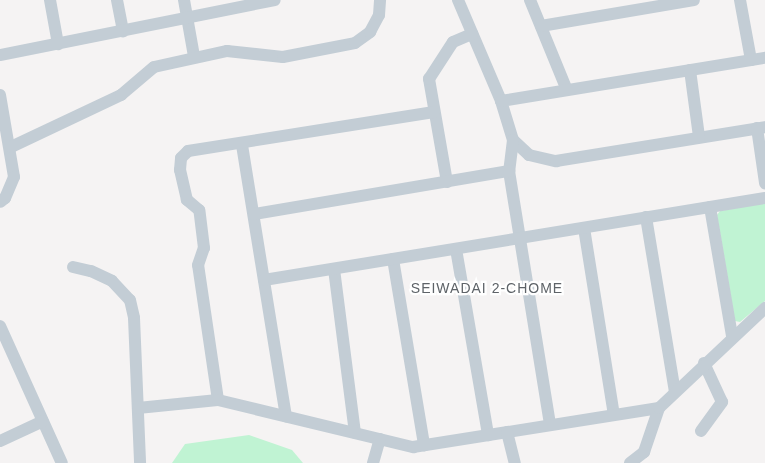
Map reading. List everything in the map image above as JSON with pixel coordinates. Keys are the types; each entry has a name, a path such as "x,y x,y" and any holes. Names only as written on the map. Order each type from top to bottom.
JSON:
{"street":[{"path":"50,0 58,44"},
{"path":"117,0 123,30"},
{"path":"184,0 194,56"},
{"path":"0,55 187,18 249,2 275,0"},
{"path":"10,147 121,95 154,67 194,56 241,51 284,57 355,43 370,32 379,15 380,0"},
{"path":"458,0 501,101 512,140 509,171 550,425"},
{"path":"530,0 567,90"},
{"path":"541,26 694,0"},
{"path":"740,0 751,60"},
{"path":"447,182 429,79 453,42 472,34"},
{"path":"501,101 765,58"},
{"path":"690,70 699,137"},
{"path":"0,95 14,177 6,198 0,202"},
{"path":"218,400 198,265 204,248 199,210 187,200 180,170 181,158 188,151 242,145 434,112"},
{"path":"512,140 529,155 556,161 761,127 765,183"},
{"path":"242,145 286,416"},
{"path":"254,214 509,171"},
{"path":"264,280 765,198"},
{"path":"710,207 732,336"},
{"path":"646,217 675,392"},
{"path":"584,228 614,415"},
{"path":"456,249 488,435"},
{"path":"393,259 424,445"},
{"path":"73,267 103,276 118,286 130,300 134,318 140,463"},
{"path":"334,269 355,433"},
{"path":"630,463 644,452 659,408 732,336 765,308"},
{"path":"0,326 62,463"},
{"path":"701,431 722,402 704,363"},
{"path":"138,408 218,400 412,447 659,408"},
{"path":"0,441 43,421"},
{"path":"508,432 516,463"},
{"path":"373,463 380,439"}],"green space":[{"path":"765,203 765,301 740,322 735,321 717,215 720,211"},
{"path":"249,435 292,450 303,463 172,463 185,444"}],"district":[{"name":"SEIWADAI 2-CHOME","path":"487,288"}]}
